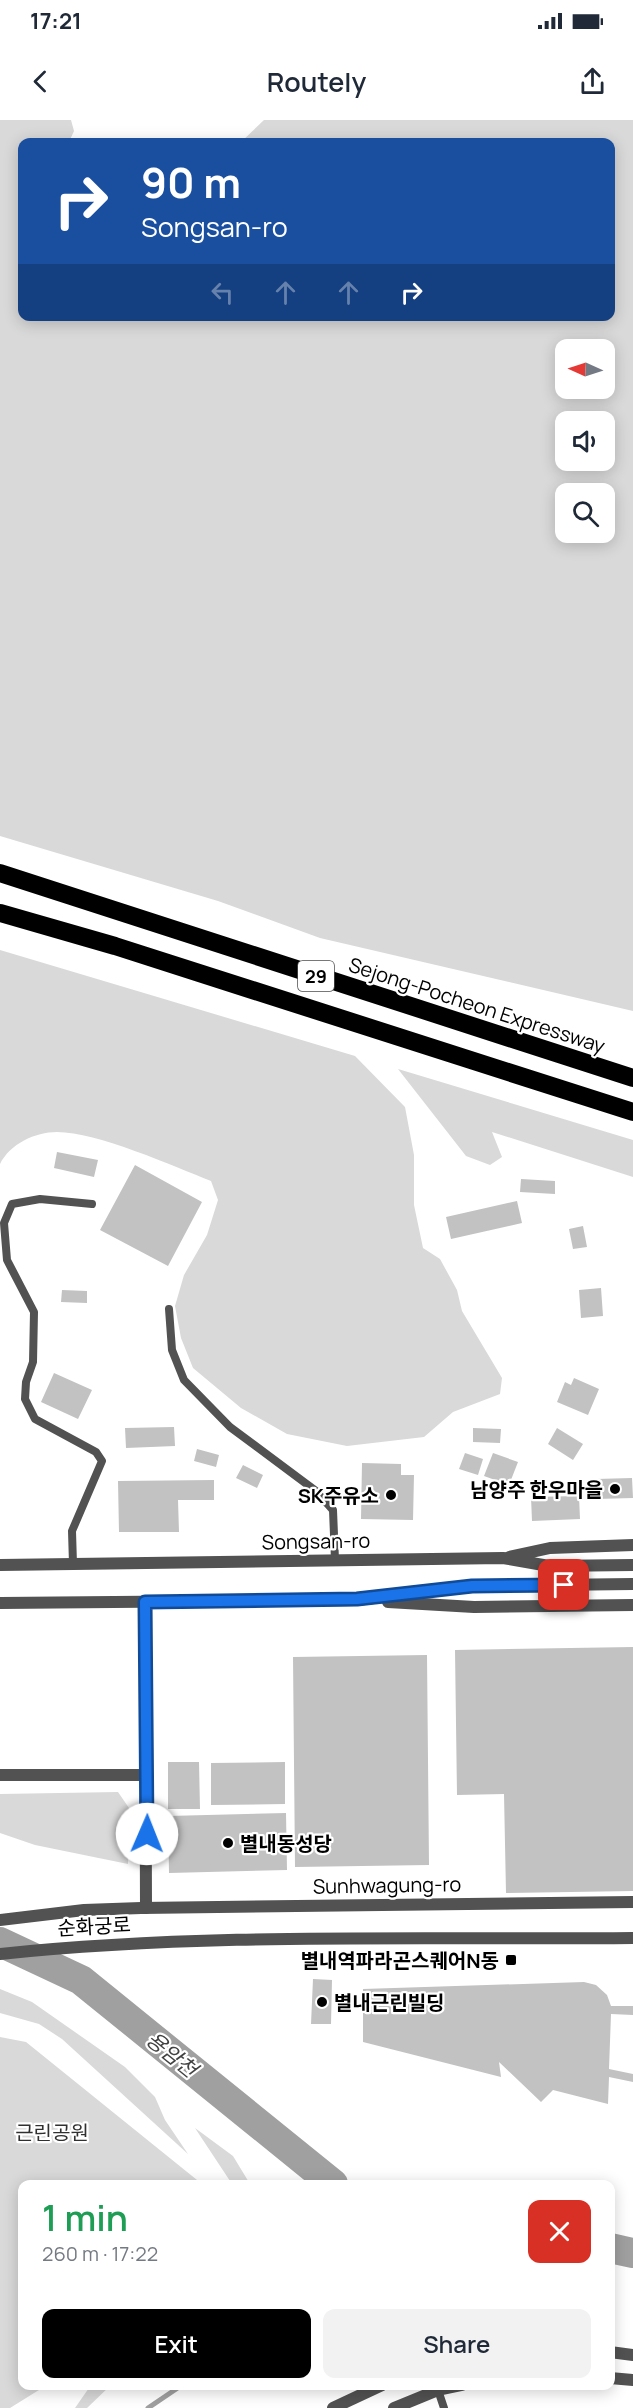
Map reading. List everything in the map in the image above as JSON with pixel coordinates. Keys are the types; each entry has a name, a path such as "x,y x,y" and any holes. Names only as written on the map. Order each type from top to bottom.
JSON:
{"highway":[{"name":"Sejong-Pocheon Expressway","path":"0,873 633,1078"},
{"name":"29","path":"0,913 115,946 633,1112"}],"street":[{"path":"503,1558 550,1548 633,1545"},
{"name":"Songsan-ro","path":"0,1565 503,1558 549,1566 633,1564"},
{"path":"357,1599 472,1586 633,1584"},
{"path":"0,1603 357,1599 474,1607 633,1605"},
{"path":"143,1908 147,1775 145,1602"},
{"path":"0,1775 147,1775"},
{"name":"Sunhwagung-ro","path":"143,1908 633,1902"},
{"name":"순화궁로","path":"0,1920 84,1910 143,1908"},
{"name":"순화궁로","path":"0,1954 87,1945 190,1941 633,1938"},
{"path":"615,2353 633,2355"},
{"path":"615,2378 633,2380"},
{"path":"333,2408 371,2390"},
{"path":"394,2408 442,2390"}],"lane":[{"path":"73,1564 72,1531 102,1461 96,1452 35,1419 25,1400 26,1382 33,1362 34,1312 6,1260 4,1223 12,1204 40,1199 92,1203"},
{"path":"169,1309 172,1350 184,1380 230,1427 316,1491 333,1510 335,1560"},
{"path":"438,2391 444,2408"}],"green space":[{"path":"0,120 71,120 74,131 71,138 18,138 18,321 615,321 615,138 245,138 264,120 633,120 633,1011 320,938 218,901 0,836"},
{"path":"0,950 355,1056 405,1107 414,1155 414,1205 423,1248 440,1259 457,1290 462,1311 502,1378 500,1394 453,1412 424,1437 347,1446 287,1434 241,1408 193,1368 181,1338 175,1306 184,1275 207,1235 218,1200 211,1181 156,1159 74,1133 40,1134 24,1140 4,1157 0,1164"},
{"path":"398,1069 633,1140 633,1177 492,1132 502,1157 490,1165 466,1156"},
{"path":"118,1792 129,1808 128,1864 35,1845 0,1833 0,1794"},
{"path":"0,1989 32,2002 125,2067 155,2097 165,2120 188,2154 62,2039 39,2024 0,2013"},
{"name":"근린공원","path":"0,2037 26,2042 197,2180 18,2180 18,2390 39,2390 10,2408 0,2408"},
{"path":"195,2128 233,2156 248,2180 229,2180"},
{"path":"88,2390 106,2390 87,2408 75,2408"}],"building":[{"path":"57,1152 98,1160 94,1177 54,1168"},
{"path":"135,1165 202,1202 168,1266 100,1230"},
{"path":"521,1179 555,1181 555,1194 520,1192"},
{"path":"517,1201 522,1223 451,1239 446,1217"},
{"path":"583,1226 587,1247 573,1249 569,1229"},
{"path":"601,1288 603,1316 581,1318 579,1290"},
{"path":"62,1290 87,1291 87,1303 61,1302"},
{"path":"54,1373 92,1390 78,1419 41,1402"},
{"path":"574,1378 599,1389 588,1415 557,1402 565,1382 571,1385"},
{"path":"174,1427 175,1446 126,1448 125,1428"},
{"path":"473,1428 501,1429 500,1443 473,1442"},
{"path":"557,1428 583,1444 573,1460 548,1444"},
{"path":"197,1449 219,1455 216,1467 194,1461"},
{"path":"465,1453 483,1459 478,1475 459,1469"},
{"path":"493,1453 518,1462 509,1485 484,1476"},
{"path":"362,1463 401,1464 401,1475 414,1475 413,1520 361,1519"},
{"path":"243,1465 263,1475 257,1488 236,1478"},
{"path":"632,1478 633,1498 596,1499 596,1479"},
{"path":"214,1480 214,1500 178,1500 179,1532 119,1532 118,1481"},
{"path":"579,1496 580,1519 532,1521 531,1497"},
{"path":"633,1647 633,1891 506,1893 504,1794 457,1795 455,1650"},
{"path":"427,1655 429,1865 295,1867 293,1657"},
{"path":"168,1762 199,1762 200,1809 168,1809"},
{"path":"285,1762 285,1804 211,1805 211,1763"},
{"name":"별내동성당","path":"286,1813 287,1870 169,1873 168,1816"},
{"name":"별내근린빌딩","path":"313,1979 332,1980 331,2024 311,2024"},
{"path":"584,1982 596,1985 607,1995 611,2006 633,2006 633,2015 611,2014 609,2069 633,2074 633,2082 609,2077 608,2104 553,2090 541,2102 499,2062 501,2077 363,2042 363,1989"}],"waterway":[{"name":"용암천","path":"0,1942 81,1980 328,2180"},
{"name":"용암천","path":"615,2249 633,2253"},
{"path":"148,2408 175,2390"}],"place":[{"name":"남양주 한우마을","path":"615,1489"},
{"name":"SK주유소","path":"391,1495"},
{"name":"별내동성당","path":"228,1843"},
{"name":"별내역파라곤스퀘어N동","path":"511,1960"},
{"name":"별내근린빌딩","path":"322,2002"}],"route":[{"path":"147,1834 145,1602 357,1599 472,1586 564,1585"}]}
